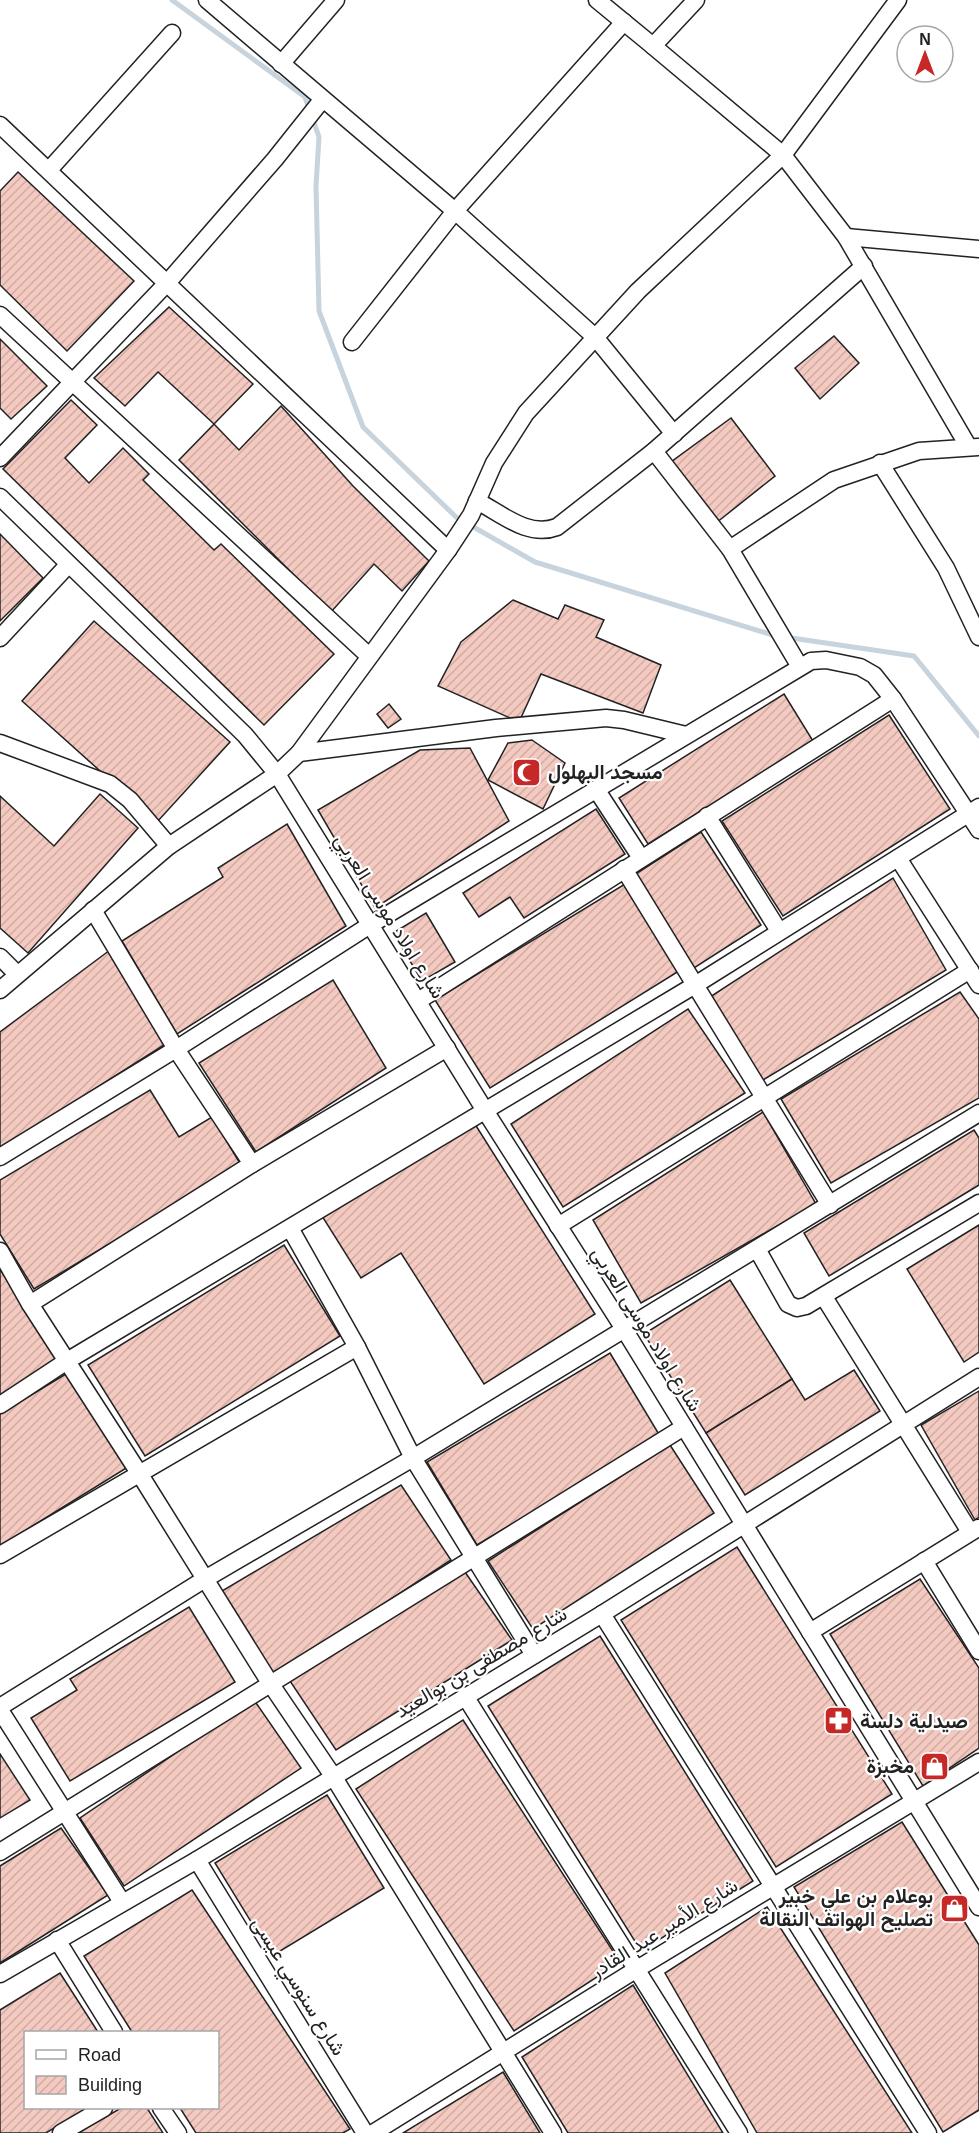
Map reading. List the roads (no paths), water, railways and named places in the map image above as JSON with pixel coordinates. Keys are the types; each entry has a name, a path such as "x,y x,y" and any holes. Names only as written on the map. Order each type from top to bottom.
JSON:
{"street":[{"path":"207,0 455,211 595,337 674,434"},
{"path":"281,64 336,0"},
{"path":"597,0 783,155 846,237 973,446 919,451 834,480 730,549"},
{"path":"653,46 696,0"},
{"path":"0,990 169,846 277,774 299,753 461,531 494,463 526,413 595,337 783,155 898,0"},
{"path":"352,342 455,211 624,22"},
{"path":"49,170 172,33"},
{"path":"0,458 168,282 275,159 322,100"},
{"path":"2,131 49,170 448,550"},
{"path":"846,237 979,249"},
{"path":"474,508 523,526 545,531 557,527 674,434 864,266"},
{"path":"0,315 369,656"},
{"path":"654,451 730,549 800,667"},
{"path":"880,463 946,568 979,637"},
{"name":"شارع اولاد موسى العربي","path":"0,497 245,735 277,774 484,1109 624,1329 913,1803 979,1906"},
{"path":"0,638 69,565"},
{"path":"0,1157 176,1049 370,925 800,667 812,662 826,660 860,667 874,675 974,811 979,830"},
{"path":"418,1001 893,699"},
{"path":"299,753 496,728 606,718 686,735"},
{"path":"0,742 110,784 130,800 169,846"},
{"path":"596,789 642,858"},
{"path":"0,1404 67,1361 484,1109 695,985 974,811"},
{"path":"707,816 779,932"},
{"path":"558,1226 766,1097 974,978 898,858"},
{"path":"624,869 766,1097 830,1205"},
{"path":"93,910 176,1049 252,1164"},
{"path":"0,957 17,974"},
{"path":"30,1304 252,1164 447,1048"},
{"path":"122,1902 0,1708 205,1579 413,1458 979,1113"},
{"path":"757,1249 788,1304 797,1308 824,1297 979,1203"},
{"path":"290,1227 357,1347 413,1458 534,1655"},
{"path":"0,1251 30,1304 140,1473 270,1683 333,1776 553,2133"},
{"path":"810,1632 975,1530 824,1297"},
{"path":"0,1555 357,1347"},
{"name":"شارع مصطفى بن بوالعيد","path":"0,1974 197,1860 602,1614 979,1377"},
{"path":"0,1852 684,1427"},
{"path":"924,1561 979,1652"},
{"path":"602,1614 928,2133"},
{"path":"465,1696 739,2133"},
{"name":"شارع الأمير عبد القادر","path":"373,2133 774,1885 979,1762"},
{"name":"شارع سنوسي عيسى","path":"197,1860 365,2133"},
{"path":"57,1940 113,2031"},
{"path":"61,2133 102,2109"},
{"path":"162,2109 178,2133"}],"waterway":[{"path":"172,0 305,97 309,109"},
{"path":"312,117 319,137 316,186 319,311 363,427 456,517 535,562 776,636"},
{"path":"785,637 914,656 979,736"}],"place":[{"name":"مسجد البهلول","path":"527,772"},
{"name":"صيدلية دلسة","path":"839,1721"},
{"name":"مخبزة","path":"935,1766"},
{"name":"بوعلام بن علي خبير تصليح الهواتف النقالة","path":"954,1908"}]}
